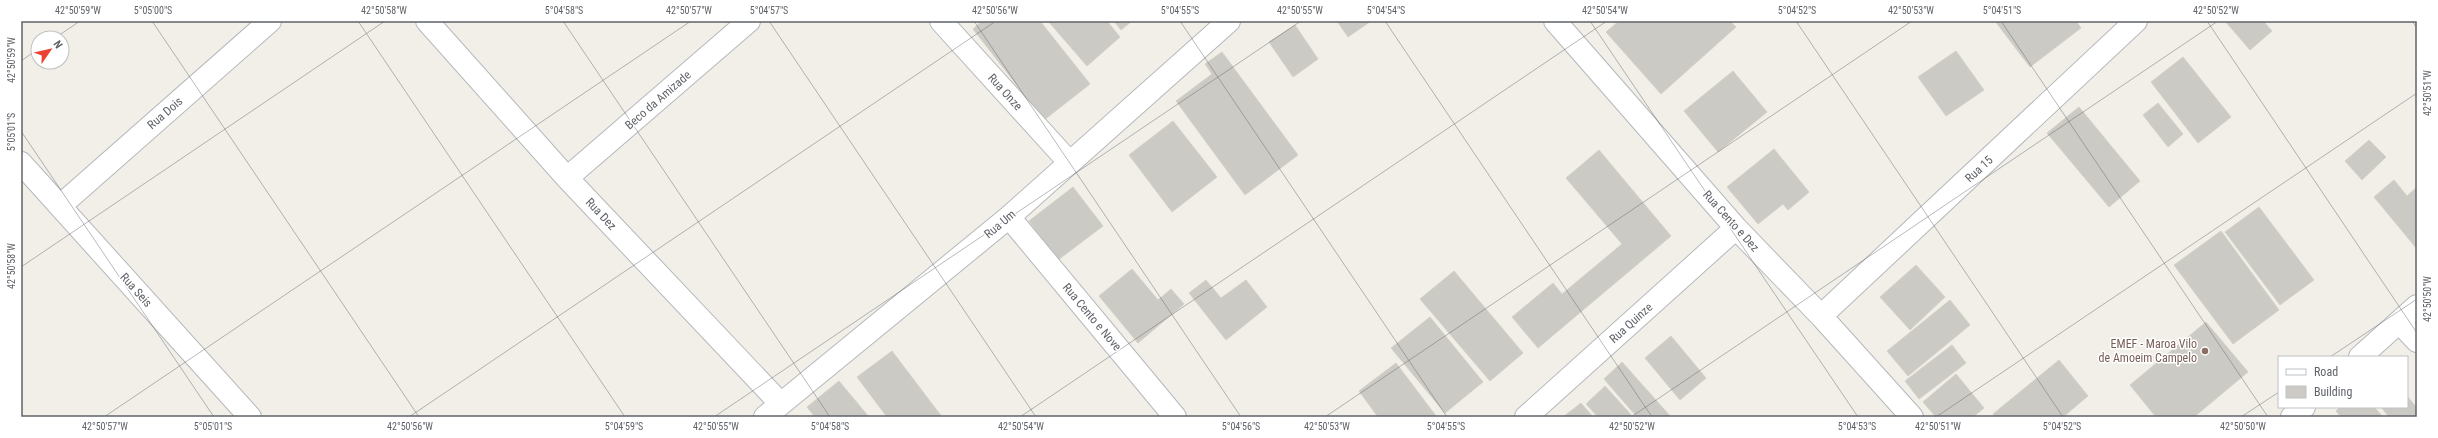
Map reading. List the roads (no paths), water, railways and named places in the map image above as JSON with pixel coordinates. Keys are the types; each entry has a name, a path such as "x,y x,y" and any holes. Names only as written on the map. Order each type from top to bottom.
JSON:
{"street":[{"name":"Rua Dois","path":"60,206 270,21"},
{"name":"Rua Dez","path":"427,21 772,410"},
{"name":"Beco da Amizade","path":"567,178 749,21"},
{"name":"Rua Onze","path":"941,21 1069,162"},
{"name":"Rua Um","path":"772,410 1009,217 1228,21"},
{"name":"Rua Cento e Dez","path":"1555,21 1736,228 1821,316 1912,417"},
{"name":"Rua 15","path":"1821,316 2136,21"},
{"name":"Rua Seis","path":"21,163 250,417"},
{"name":"Rua Cento e Nove","path":"1009,217 1175,417"},
{"name":"Rua Quinze","path":"1526,417 1736,228"},
{"path":"2361,356 2417,306"},
{"path":"2399,322 2417,341"},
{"path":"2292,417 2303,408"}],"place":[{"name":"EMEF - Maroa Vilo de Amoeim Campelo","path":"2205,351"}]}
